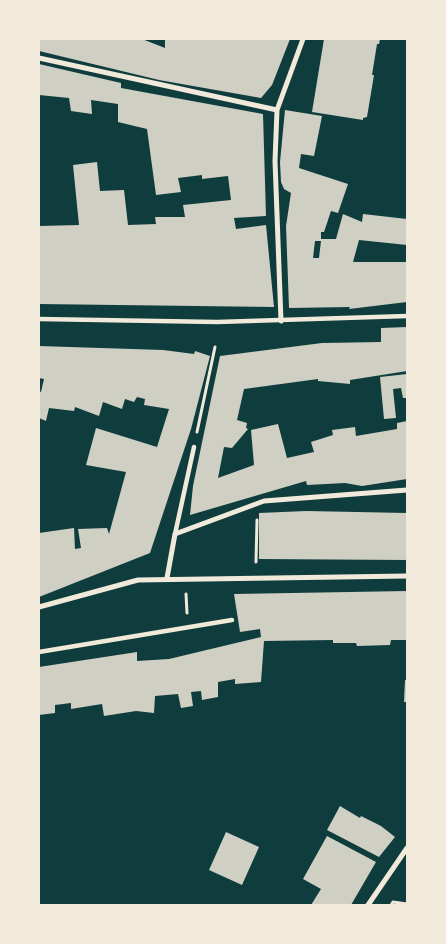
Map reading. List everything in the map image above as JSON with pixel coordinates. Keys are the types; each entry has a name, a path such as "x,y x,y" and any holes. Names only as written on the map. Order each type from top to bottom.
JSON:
{"street":[{"path":"280,321 275,161 277,110 303,39"},
{"path":"39,58 277,110"},
{"path":"39,319 280,321 407,316"},
{"path":"167,578 194,447"},
{"path":"175,534 264,501 407,490"},
{"path":"39,607 138,580 167,578 233,579 407,576"},
{"path":"39,652 232,620"},
{"path":"368,905 407,848"}],"path":[{"path":"194,447 215,347"},
{"path":"256,562 257,520"},
{"path":"186,591 187,626"},
{"path":"391,905 393,902 407,904"}],"building":[{"path":"39,39 142,39 165,48 165,39 290,39 272,85 261,98 159,80 39,51"},
{"path":"324,39 380,39 379,44 377,44 367,117 363,118 363,120 312,112"},
{"path":"39,64 121,83 121,88 263,114 266,216 234,218 236,229 266,225 274,307 39,304 39,226 79,225 73,165 97,162 100,191 124,190 128,225 156,224 155,217 185,217 183,205 231,200 228,176 202,179 202,175 178,178 181,192 156,195 147,129 118,122 118,104 91,100 92,114 71,111 69,98 39,95"},
{"path":"285,110 322,116 314,156 301,154 299,168 348,184 338,213 331,211 324,232 321,232 321,239 336,239 343,214 362,222 363,214 407,219 407,245 359,240 353,262 407,262 407,302 349,309 350,307 289,308 286,226 291,193 284,189 281,182 280,162","holes":["315,241 321,241 319,258 313,258"]},
{"path":"407,327 407,371 350,380 350,384 318,381 318,379 244,389 237,420 247,423 246,428 248,429 232,448 224,447 218,478 254,465 251,430 278,424 287,458 314,452 311,442 333,435 332,430 355,427 356,436 397,429 397,423 407,421 407,479 362,486 345,483 307,485 306,481 190,515 193,486 220,356 322,343 381,342 381,328"},
{"path":"39,346 163,350 194,354 195,351 210,356 191,429 150,553 39,597 39,533 74,528 75,549 81,548 78,529 107,528 109,534 126,472 86,465 96,428 157,447 169,409 144,405 145,399 137,397 134,402 125,399 122,409 103,402 99,416 75,407 74,411 49,408 46,421 39,418 39,391 41,392 44,379 39,378"},
{"path":"407,374 407,398 403,398 401,388 393,389 396,418 384,419 380,377"},
{"path":"306,511 407,513 407,560 259,559 259,513"},
{"path":"407,591 407,640 391,640 390,645 357,646 356,643 333,643 333,640 264,641 261,682 235,684 235,679 218,682 218,697 202,700 201,691 191,692 193,706 181,708 178,694 155,696 154,713 136,711 104,716 102,704 71,709 71,703 55,705 55,713 39,715 39,667 137,652 137,661 169,659 261,637 260,629 240,632 234,594"},
{"path":"405,680 407,680 407,702 404,702"},
{"path":"340,806 360,818 361,816 381,826 395,837 379,857 327,830"},
{"path":"226,832 259,847 242,885 209,870"},
{"path":"327,836 376,862 351,905 311,905 321,889 303,879"}]}
